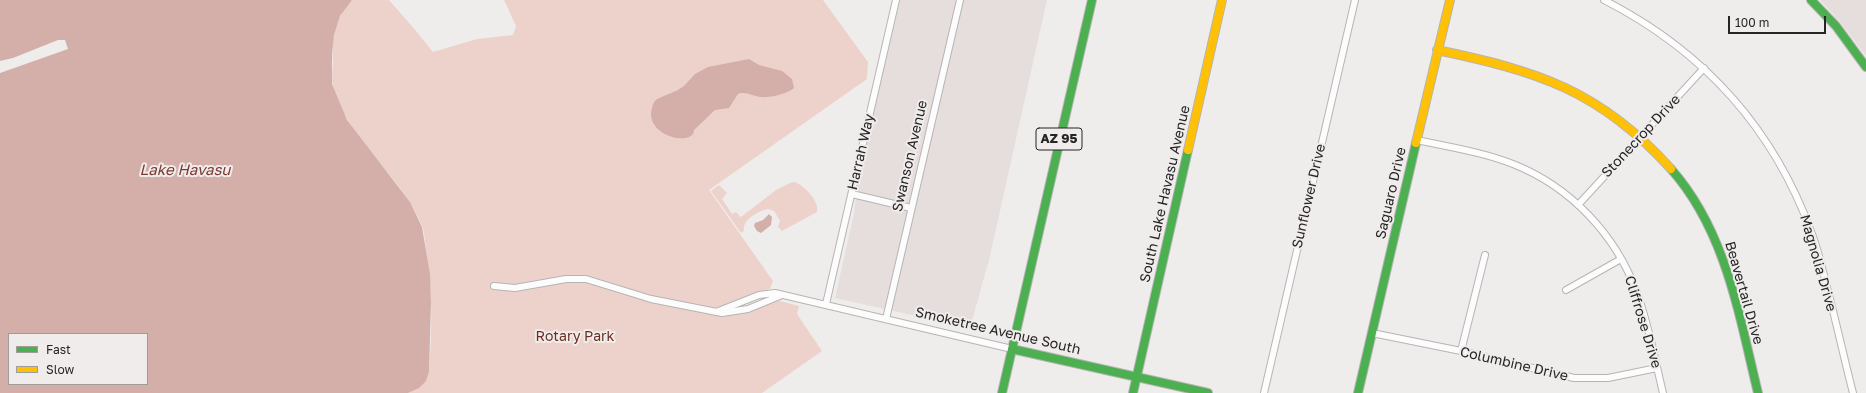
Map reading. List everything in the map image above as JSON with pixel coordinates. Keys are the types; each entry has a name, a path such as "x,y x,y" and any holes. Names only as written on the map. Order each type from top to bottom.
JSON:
{"main road":[{"name":"AZ 95","path":"1002,393 1092,0"},
{"name":"South Lake Havasu Avenue","path":"1133,393 1222,0"},
{"name":"Saguaro Drive","path":"1358,393 1437,50 1450,0"},
{"path":"1811,0 1836,26 1866,67"},
{"name":"Beavertail Drive","path":"1437,50 1514,67 1560,84 1604,108 1640,136 1661,157 1688,191 1715,240 1732,287 1758,393"},
{"name":"Smoketree Avenue South","path":"1012,349 1208,393"}],"street":[{"name":"Harrah Way","path":"826,304 896,0"},
{"name":"Swanson Avenue","path":"886,319 960,0"},
{"name":"Sunflower Drive","path":"1264,393 1355,0"},
{"name":"Magnolia Drive","path":"1604,0 1660,33 1704,68 1733,97 1753,122 1778,160 1802,206 1822,267 1853,393"},
{"name":"Stonecrop Drive","path":"1578,205 1704,68"},
{"name":"Cliffrose Drive","path":"1417,140 1496,158 1514,164 1547,181 1578,205 1602,230 1621,259 1638,294 1663,393"},
{"path":"852,194 911,208"},
{"path":"1461,351 1485,255"},
{"path":"1566,290 1621,259"},
{"path":"494,286 514,288 566,279 586,279 651,299 716,312 730,312 748,309 783,295"},
{"name":"Smoketree Avenue South","path":"716,312 759,295 769,293 826,304 1012,349"},
{"name":"Columbine Drive","path":"1372,333 1461,351 1563,376 1586,379 1608,378 1657,368"}],"shaded area":[{"path":"900,0 1047,0 990,256 970,328 835,298 854,213 858,180"},
{"path":"1820,0 1866,0 1866,56 1840,22"}],"green space":[{"name":"Rotary Park","path":"352,0 389,0 433,52 477,39 513,35 516,26 504,0 823,0 868,62 867,79 709,190 773,281 770,289 720,307 710,308 652,296 586,276 565,276 566,281 585,281 651,301 726,315 749,311 776,300 799,306 797,314 822,351 762,393 408,393 426,380 429,372 431,295 424,235 422,226 413,207 350,124 340,106 333,86 334,37 338,20"},
{"path":"795,182 807,190 814,199 817,212 782,231 778,227 780,221 774,211 768,209 748,219 744,227 744,231 741,233 711,191 719,185 727,193 722,199 732,214 736,212 741,217 776,190"}],"water":[{"name":"Lake Havasu","path":"0,0 352,0 340,16 334,35 332,54 332,84 347,120 410,202 422,227 430,274 431,303 429,372 426,381 419,388 408,393 0,393 0,73 68,49 65,40 58,40 13,58 0,61"},
{"path":"749,59 759,65 782,71 792,79 794,88 783,94 769,97 760,97 743,93 738,94 729,108 715,110 694,130 692,135 687,138 672,137 665,134 658,129 653,122 651,114 654,102 657,99 684,86 695,74 708,67"},
{"path":"769,214 772,217 771,225 761,233 757,231 754,226 755,223 763,220"}],"traffic: fast":[{"path":"1002,393 1092,0"},
{"path":"1811,0 1836,26 1866,67"},
{"path":"1358,393 1416,143"},
{"path":"1133,393 1188,150"},
{"path":"1671,169 1690,193 1705,219 1718,247 1737,304 1758,393"},
{"path":"1012,349 1208,393"}],"traffic: slow":[{"path":"1188,150 1222,0"},
{"path":"1416,143 1450,0"},
{"path":"1437,50 1506,66 1565,88 1592,102 1619,120 1645,142 1671,169"}]}
